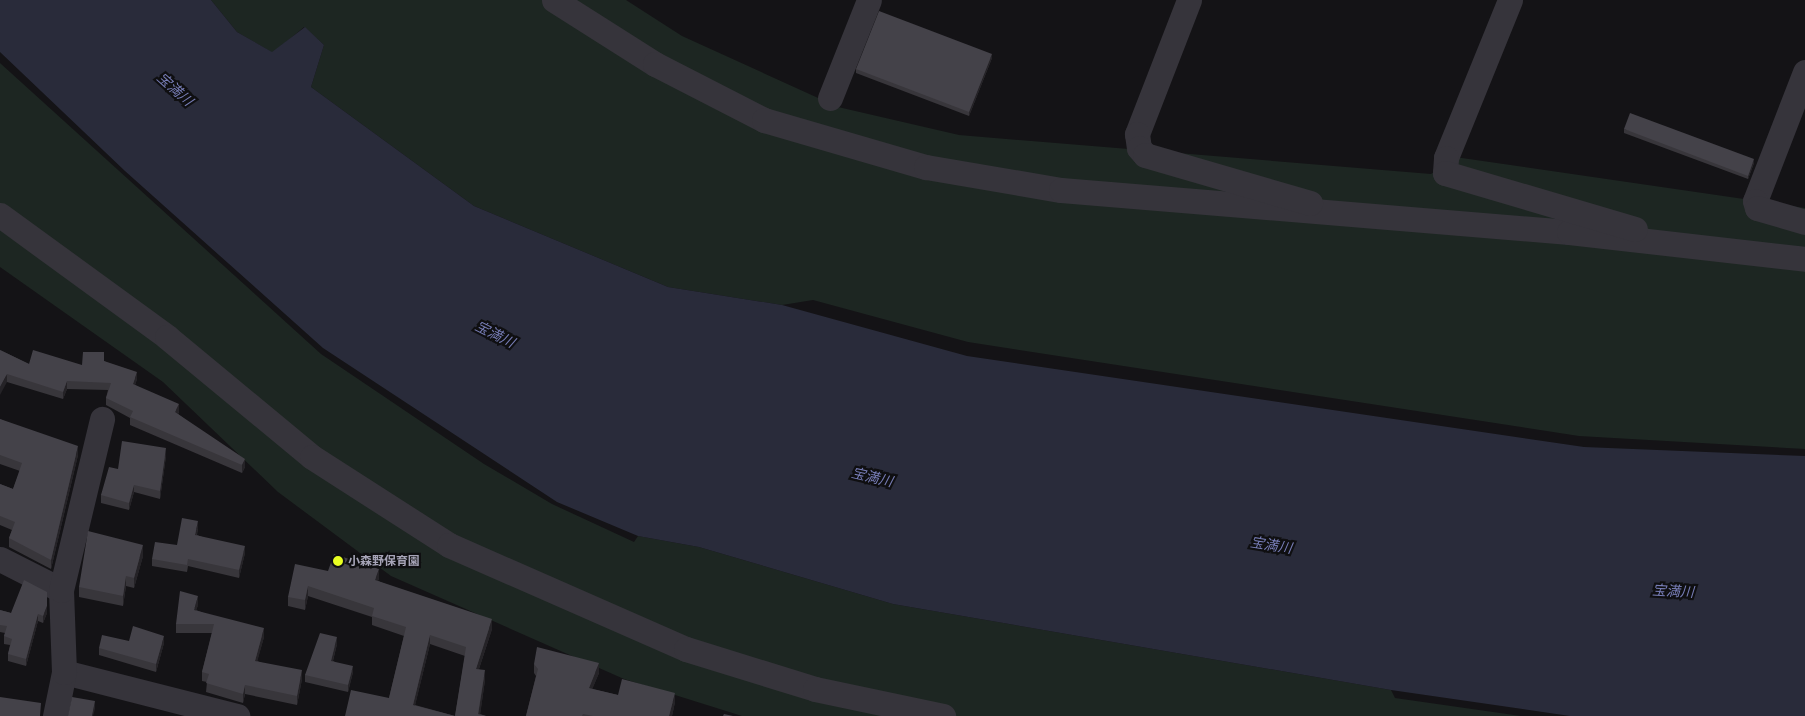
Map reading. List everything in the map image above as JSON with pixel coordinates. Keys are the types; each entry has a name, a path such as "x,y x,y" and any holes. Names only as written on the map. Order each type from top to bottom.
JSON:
{"street":[{"path":"830,98 869,0"},
{"path":"1189,0 1137,134 1139,148 1145,155 1356,217"},
{"path":"1510,0 1446,158 1445,173 1608,219 1670,244"},
{"path":"560,3 655,64 764,120 881,157 1061,190 1670,244 1805,259"},
{"path":"1805,72 1755,201 1757,208 1805,222"},
{"path":"0,215 167,337 312,457 449,545 695,652 815,689 943,716"},
{"path":"55,716 64,672 60,590 102,419"},
{"path":"0,559 60,590"},
{"path":"64,672 237,716"}],"shaded area":[{"path":"211,0 626,0 682,36 838,107 959,135 1431,174 1455,157 1805,208 1805,449 1579,436 968,342 813,300 782,305 668,287 474,206 311,87 324,45 304,27 273,53 237,32"},
{"path":"0,63 321,354 484,464 552,504 634,542 638,536 699,547 893,604 1391,690 1395,698 1521,716 742,716 624,679 391,576 278,492 163,382 0,267"}],"water":[{"name":"宝満川","path":"0,0 211,0 237,32 272,52 305,27 324,45 311,87 474,206 668,287 782,305 967,356 1584,447 1805,456 1805,716 1570,716 1391,690 893,604 699,547 638,536 557,502 323,348 125,171 0,52"}],"building":[{"path":"879,11 992,54 969,112 856,69"},
{"path":"1630,113 1754,159 1748,176 1624,129"},
{"path":"0,350 29,364 33,350 82,365 83,352 104,352 104,361 137,372 133,384 179,404 175,412 245,459 242,465 130,417 133,411 106,398 111,383 67,381 63,392 7,374 0,387"},
{"path":"0,419 78,446 51,560 9,538 15,522 0,516 0,484 13,489 22,463 0,455"},
{"path":"122,441 166,448 160,491 134,485 129,503 101,495 109,467 118,469"},
{"path":"182,518 198,521 195,535 245,546 239,570 188,559 187,565 152,559 155,542 177,545"},
{"path":"88,531 143,545 134,578 126,576 123,596 79,587"},
{"path":"334,554 379,569 375,580 492,619 476,669 485,670 478,714 486,716 455,716 345,716 351,690 389,698 406,627 372,616 374,608 308,586 305,600 288,597 295,564 328,571","holes":["430,635 466,647 455,716 413,705"]},
{"path":"24,580 47,592 47,606 43,616 38,614 26,659 8,654 12,639 4,636 7,626 0,625 0,610 11,613"},
{"path":"180,591 198,596 194,610 264,628 255,661 302,670 297,696 245,685 243,694 206,683 209,674 202,672 214,624 176,624"},
{"path":"133,626 164,636 156,664 99,648 102,635 129,641"},
{"path":"320,633 337,637 331,661 353,666 348,685 305,675"},
{"path":"537,647 599,663 589,688 618,695 622,679 675,693 669,716 593,716 583,714 582,716 526,716 538,669 534,664"},
{"path":"0,697 41,703 40,716 0,716"},
{"path":"72,697 95,701 92,716 68,716"}],"place":[{"name":"小森野保育園","path":"338,561"}]}
